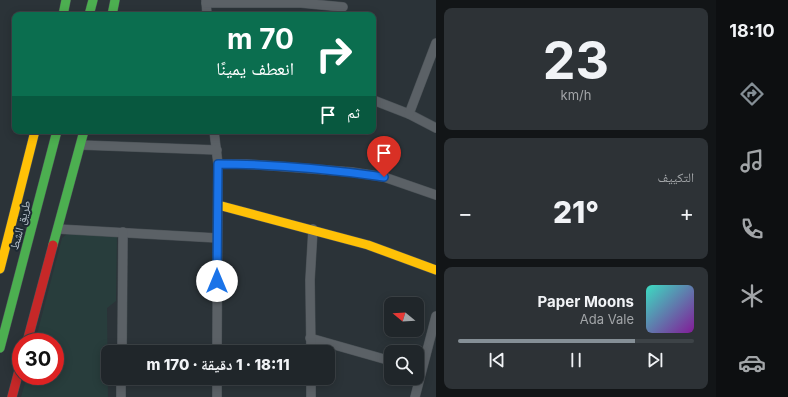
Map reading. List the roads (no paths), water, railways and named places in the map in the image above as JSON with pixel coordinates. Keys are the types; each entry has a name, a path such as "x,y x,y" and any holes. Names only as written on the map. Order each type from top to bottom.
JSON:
{"street":[{"path":"64,12 66,0"},
{"path":"90,12 93,0"},
{"path":"113,12 115,0"},
{"path":"206,12 206,1 301,1 344,7"},
{"path":"409,114 436,45"},
{"path":"376,101 409,114 436,128"},
{"name":"طريق الشط","path":"0,269 34,134"},
{"name":"طريق الشط","path":"0,348 56,134"},
{"path":"29,333 83,134"},
{"path":"214,134 218,164 217,345"},
{"path":"81,145 217,150"},
{"path":"218,164 246,164 352,172 384,177 436,195"},
{"path":"218,205 313,229 368,245 436,270"},
{"path":"58,229 217,238"},
{"path":"310,345 310,280 313,229"},
{"path":"122,345 123,232"},
{"path":"424,353 436,316"},
{"path":"310,338 384,359"},
{"path":"12,397 15,385"},
{"path":"121,385 121,397"},
{"path":"217,385 217,397"},
{"path":"311,385 311,397"},
{"path":"415,397 417,385"}]}
